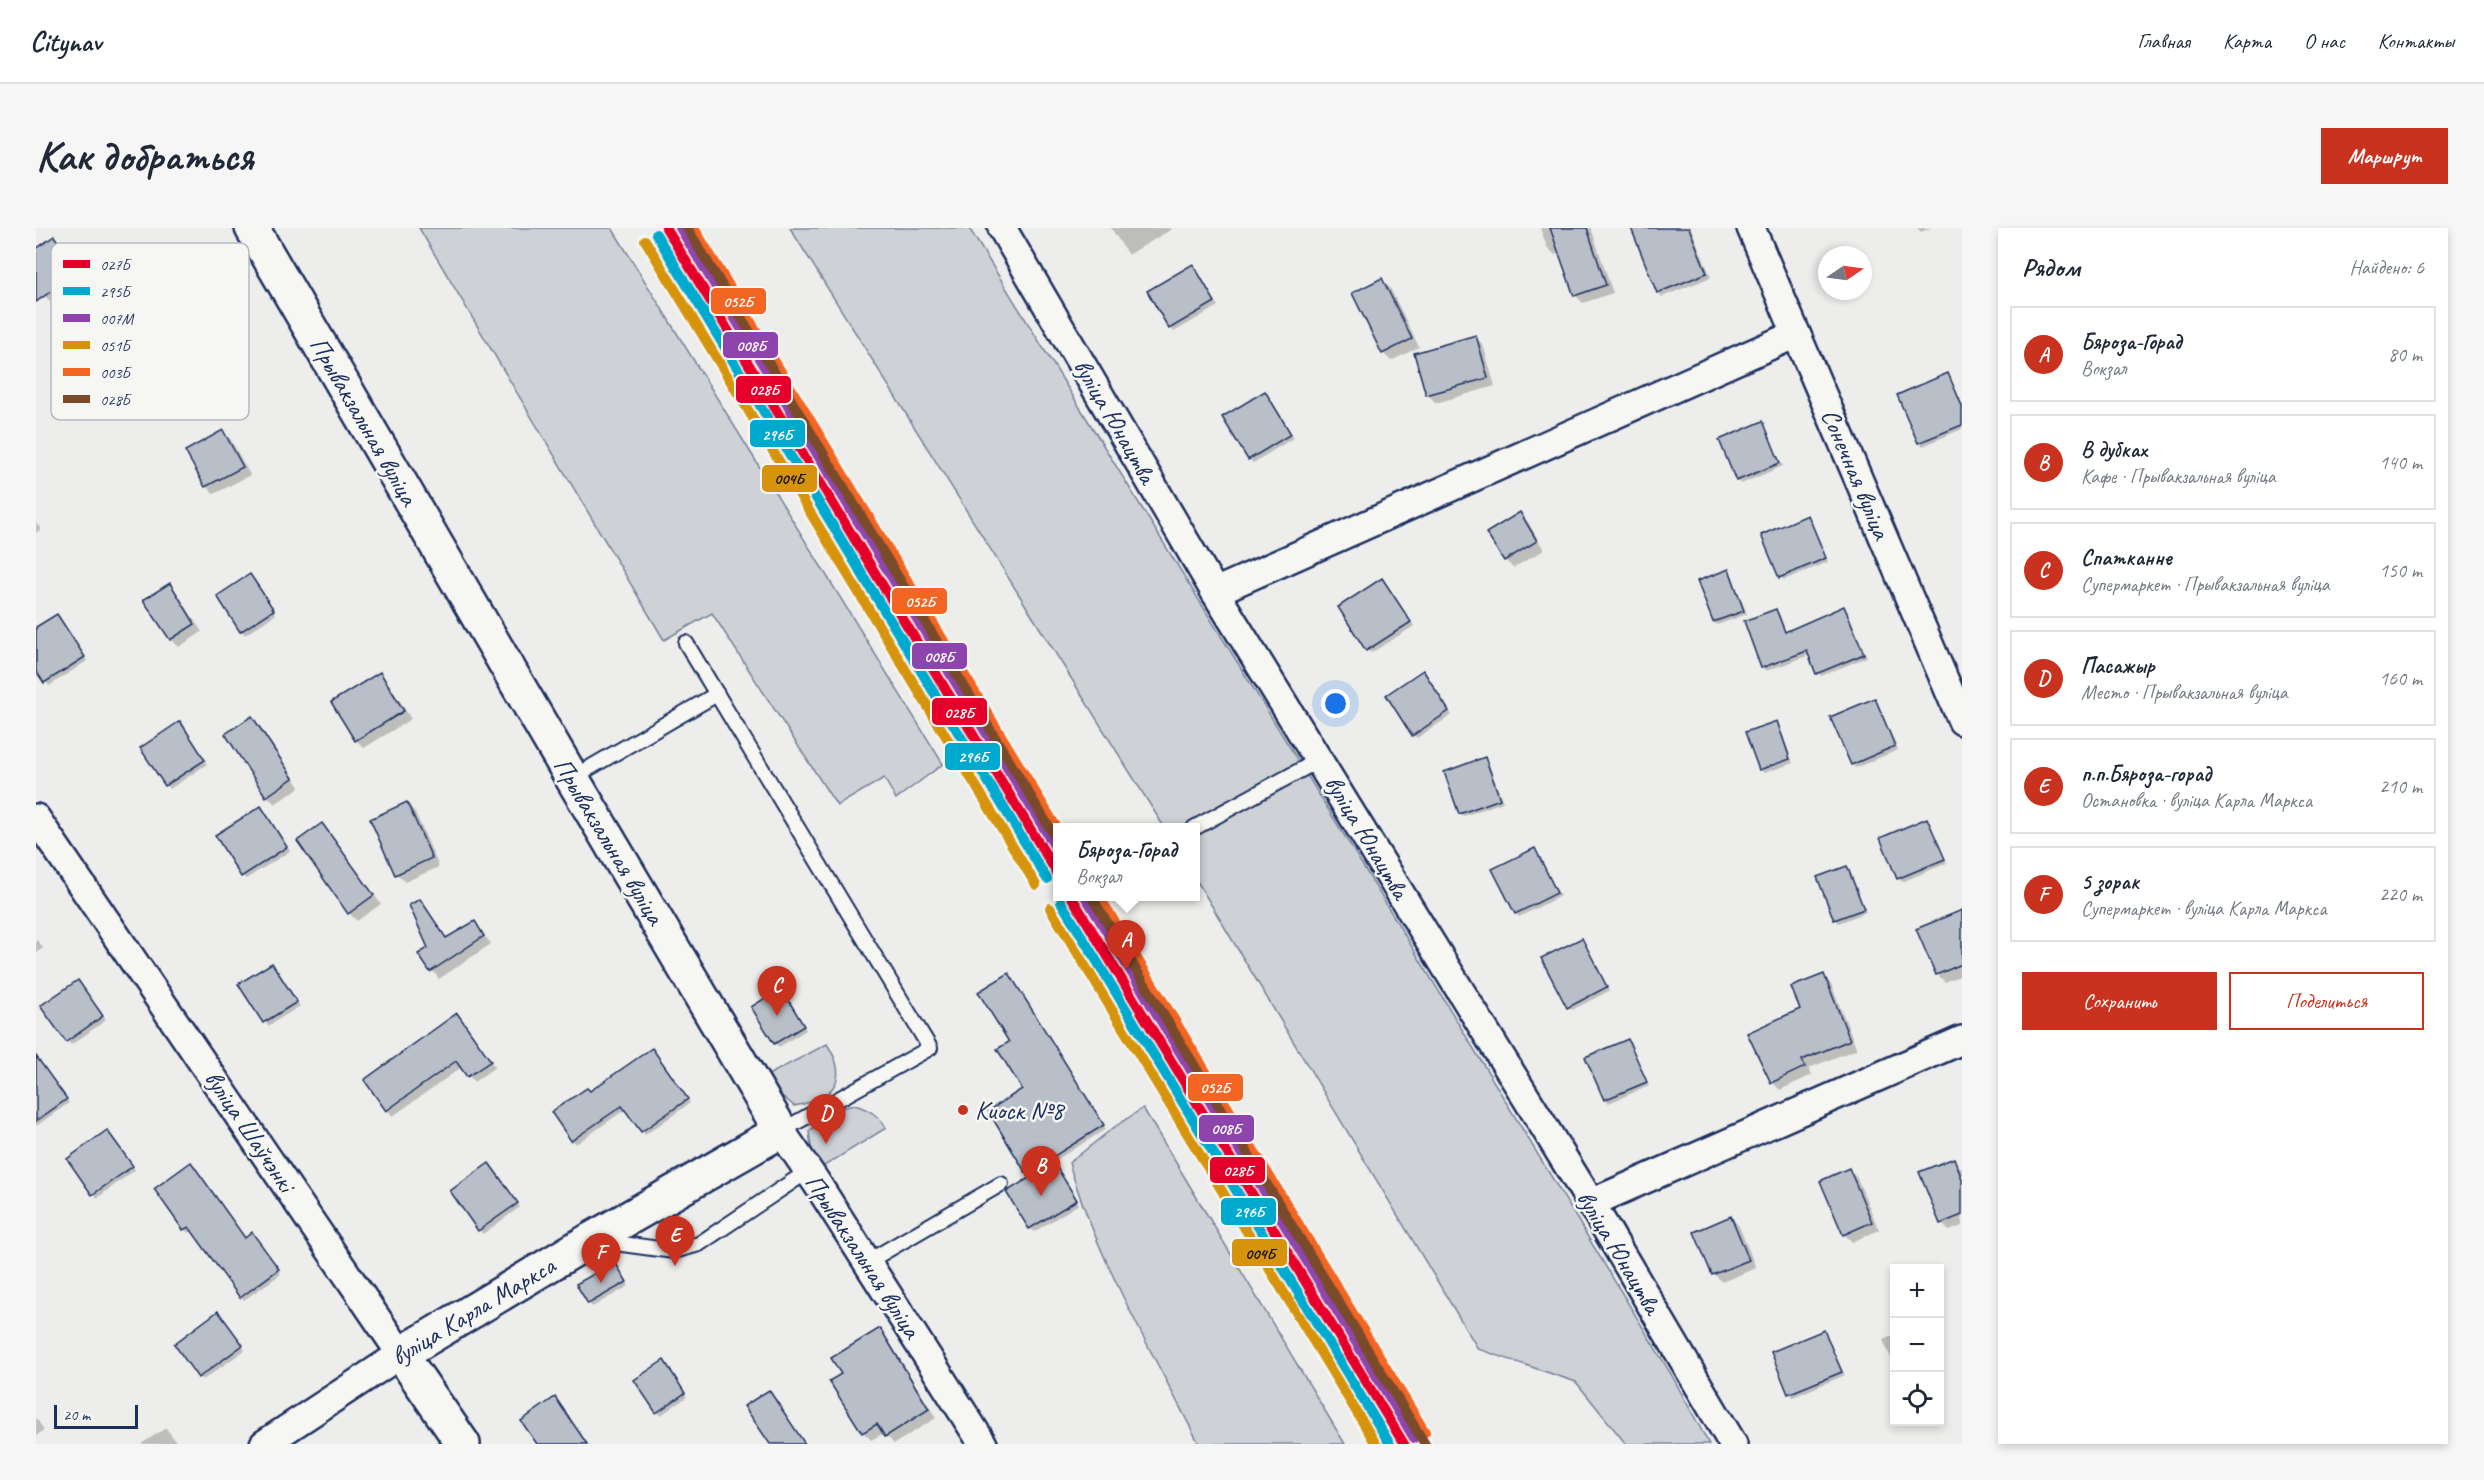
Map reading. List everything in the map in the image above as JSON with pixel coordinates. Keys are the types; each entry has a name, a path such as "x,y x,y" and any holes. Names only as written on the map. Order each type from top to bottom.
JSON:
{"street":[{"name":"Прывакзальная вуліца","path":"252,228 572,778 781,1131 983,1444"},
{"name":"вуліца Юнацтва","path":"1002,228 1215,592 1591,1203 1733,1444"},
{"name":"Сонечная вуліца","path":"1750,228 1962,721"},
{"path":"1215,592 1796,334"},
{"name":"вуліца Шаўчэнкі","path":"36,818 463,1444"},
{"path":"1591,1203 1962,1040"},
{"name":"вуліца Карла Маркса","path":"264,1444 401,1354 592,1239 781,1131"}],"lane":[{"path":"686,643 930,1048 781,1131"},
{"path":"572,778 717,694"},
{"path":"1200,825 1319,760"},
{"path":"592,1239 674,1251 699,1244 808,1171"},
{"path":"867,1262 1001,1184"}],"shaded area":[{"path":"419,228 612,228 943,764 896,799 884,778 837,806 712,613 664,640"},
{"path":"790,228 969,228 1349,843 1671,1374 1709,1444 1626,1444 1576,1382 1478,1349 1200,886 1200,823 1162,823"},
{"path":"827,1044 837,1068 834,1086 819,1099 794,1106 781,1095 768,1075"},
{"path":"855,1105 873,1113 886,1128 821,1168 811,1147 809,1131 841,1108"},
{"path":"1143,1108 1345,1444 1199,1444 1111,1271 1081,1199 1069,1163 1113,1128"}],"building":[{"path":"1550,228 1587,228 1606,285 1574,296"},
{"path":"1631,228 1689,228 1707,273 1657,293"},
{"path":"54,236 59,243 51,243 51,291 36,302 36,249"},
{"path":"1193,264 1215,302 1169,329 1147,291"},
{"path":"1382,278 1412,339 1382,354 1352,293"},
{"path":"1476,335 1488,378 1426,395 1414,353"},
{"path":"1948,373 1962,406 1962,425 1918,443 1897,395"},
{"path":"1265,391 1291,434 1248,460 1222,417"},
{"path":"1763,421 1780,463 1736,481 1719,440"},
{"path":"223,430 243,467 205,487 185,451"},
{"path":"1520,512 1537,541 1504,561 1486,533"},
{"path":"1808,515 1826,558 1779,578 1761,535"},
{"path":"1729,569 1744,611 1713,622 1697,581"},
{"path":"250,574 274,610 240,632 217,596"},
{"path":"1382,578 1411,622 1366,651 1338,607"},
{"path":"170,583 195,624 170,640 143,600"},
{"path":"1844,606 1864,654 1816,674 1807,651 1761,668 1744,621 1776,609 1785,632"},
{"path":"57,614 85,657 44,683 36,671 36,627"},
{"path":"1423,670 1449,711 1412,736 1386,695"},
{"path":"380,672 404,711 355,741 331,702"},
{"path":"1875,698 1895,746 1851,765 1830,717"},
{"path":"252,716 293,778 266,797 225,734"},
{"path":"180,721 205,760 165,786 140,748"},
{"path":"1777,721 1790,759 1759,770 1745,732"},
{"path":"1485,757 1500,799 1459,814 1444,772"},
{"path":"407,802 432,858 395,875 370,819"},
{"path":"261,806 287,847 241,877 215,835"},
{"path":"1927,818 1945,859 1897,879 1880,838"},
{"path":"322,823 374,895 348,914 297,841"},
{"path":"1535,848 1557,893 1515,914 1492,869"},
{"path":"1847,866 1864,909 1834,920 1817,877"},
{"path":"420,899 446,938 475,921 484,936 430,972 418,954 428,948 409,905"},
{"path":"1962,910 1962,964 1936,975 1916,929"},
{"path":"1582,938 1607,987 1567,1008 1541,958"},
{"path":"272,963 297,1002 263,1023 238,984"},
{"path":"1009,973 1104,1125 1051,1158 1077,1200 1029,1229 1006,1192 1029,1178 988,1111 1022,1089 997,1049 1009,1042 978,992"},
{"path":"1824,974 1850,1040 1802,1060 1805,1067 1771,1083 1747,1033 1800,1009 1791,987"},
{"path":"78,980 103,1016 66,1042 40,1006"},
{"path":"781,988 804,1026 774,1044 751,1007"},
{"path":"457,1013 491,1061 467,1077 456,1061 386,1111 364,1080"},
{"path":"1628,1039 1647,1082 1604,1100 1585,1057"},
{"path":"652,1048 688,1099 641,1132 622,1106 571,1141 551,1112 587,1088 590,1091"},
{"path":"36,1056 67,1099 36,1121"},
{"path":"107,1130 133,1166 92,1195 67,1159"},
{"path":"1954,1158 1962,1179 1962,1215 1940,1224 1919,1172"},
{"path":"191,1162 245,1238 252,1232 279,1269 240,1298 189,1227 183,1230 154,1189"},
{"path":"489,1163 518,1203 478,1231 450,1191"},
{"path":"1849,1168 1872,1222 1843,1235 1820,1181"},
{"path":"1731,1216 1749,1260 1712,1275 1694,1232"},
{"path":"615,1262 627,1282 588,1304 576,1284"},
{"path":"218,1311 243,1345 198,1378 174,1344"},
{"path":"880,1328 929,1409 885,1437 877,1424 862,1433 829,1381 841,1374 831,1358"},
{"path":"1824,1330 1842,1372 1788,1394 1771,1352"},
{"path":"664,1360 685,1393 656,1413 634,1380"},
{"path":"769,1390 805,1444 770,1444 744,1406"},
{"path":"555,1397 587,1444 537,1444 521,1421"}],"transit line":[{"name":"028Б","path":"666,228 1053,866"},
{"name":"008Б","path":"680,228 1053,843"},
{"name":"027Б","path":"687,228 1053,833"},
{"name":"052Б","path":"694,228 1054,823"},
{"name":"296Б","path":"656,234 1047,879"},
{"name":"004Б","path":"645,240 1036,885"},
{"name":"028Б","path":"1074,901 1404,1444"},
{"name":"008Б","path":"1088,901 1414,1438"},
{"name":"027Б","path":"1094,901 1425,1444"},
{"name":"052Б","path":"1102,901 1425,1432"},
{"name":"296Б","path":"1061,902 1390,1444"},
{"name":"004Б","path":"1050,908 1376,1444"}],"place":[{"name":"Бяроза-Горад","path":"1126,970"},
{"name":"Спатканне","path":"777,1016"},
{"name":"Киоск №8","path":"963,1110"},
{"name":"Пасажыр","path":"826,1144"},
{"name":"В дубках","path":"1041,1196"},
{"name":"п.п.Бяроза-горад","path":"675,1266"},
{"name":"5 зорак","path":"601,1283"}]}
